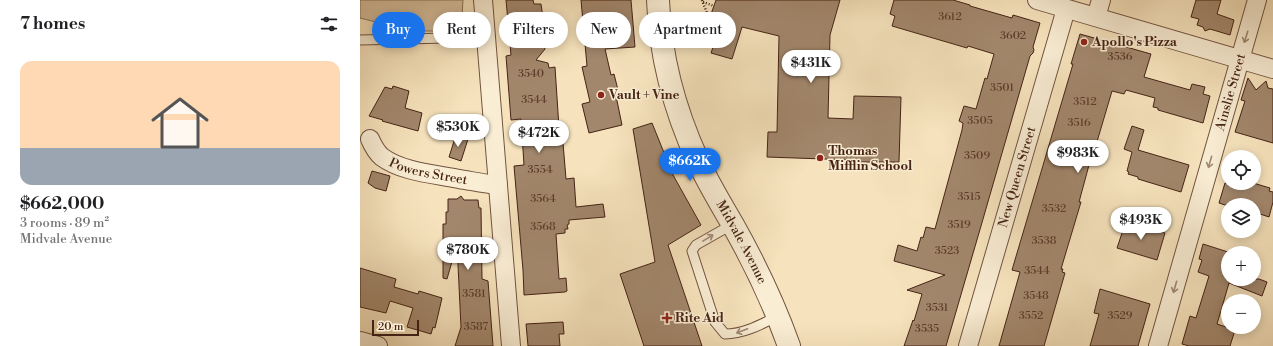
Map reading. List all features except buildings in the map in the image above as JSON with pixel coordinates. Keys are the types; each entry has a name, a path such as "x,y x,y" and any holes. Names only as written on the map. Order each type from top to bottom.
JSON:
{"street":[{"path":"483,0 484,12"},
{"name":"Midvale Avenue","path":"658,0 667,67 680,117 699,163 752,258 778,316 789,346"},
{"path":"1037,0 1273,69"},
{"path":"1096,17 1102,0"},
{"name":"Ainslie Street","path":"1158,346 1257,0"},
{"name":"New Queen Street","path":"968,346 1066,8"},
{"path":"487,48 511,346"},
{"name":"Powers Street","path":"370,139 375,149 381,156 400,166 424,173 498,186"},
{"path":"360,341 377,346"}],"lane":[{"path":"360,40 433,38"},
{"path":"733,224 696,245 692,251 715,322 725,334 734,334 778,316"}],"path":[{"path":"702,1 714,6"},
{"path":"702,1 706,12"}],"shaded area":[{"path":"360,0 463,0 462,12 433,12 433,31 425,31 425,12 372,12 372,21 360,18"}],"place":[{"name":"Apollo's Pizza","path":"1084,42"},
{"name":"Vault + Vine","path":"601,95"},
{"name":"Thomas Mifflin School","path":"820,158"},
{"name":"Rite Aid","path":"667,318"}]}
